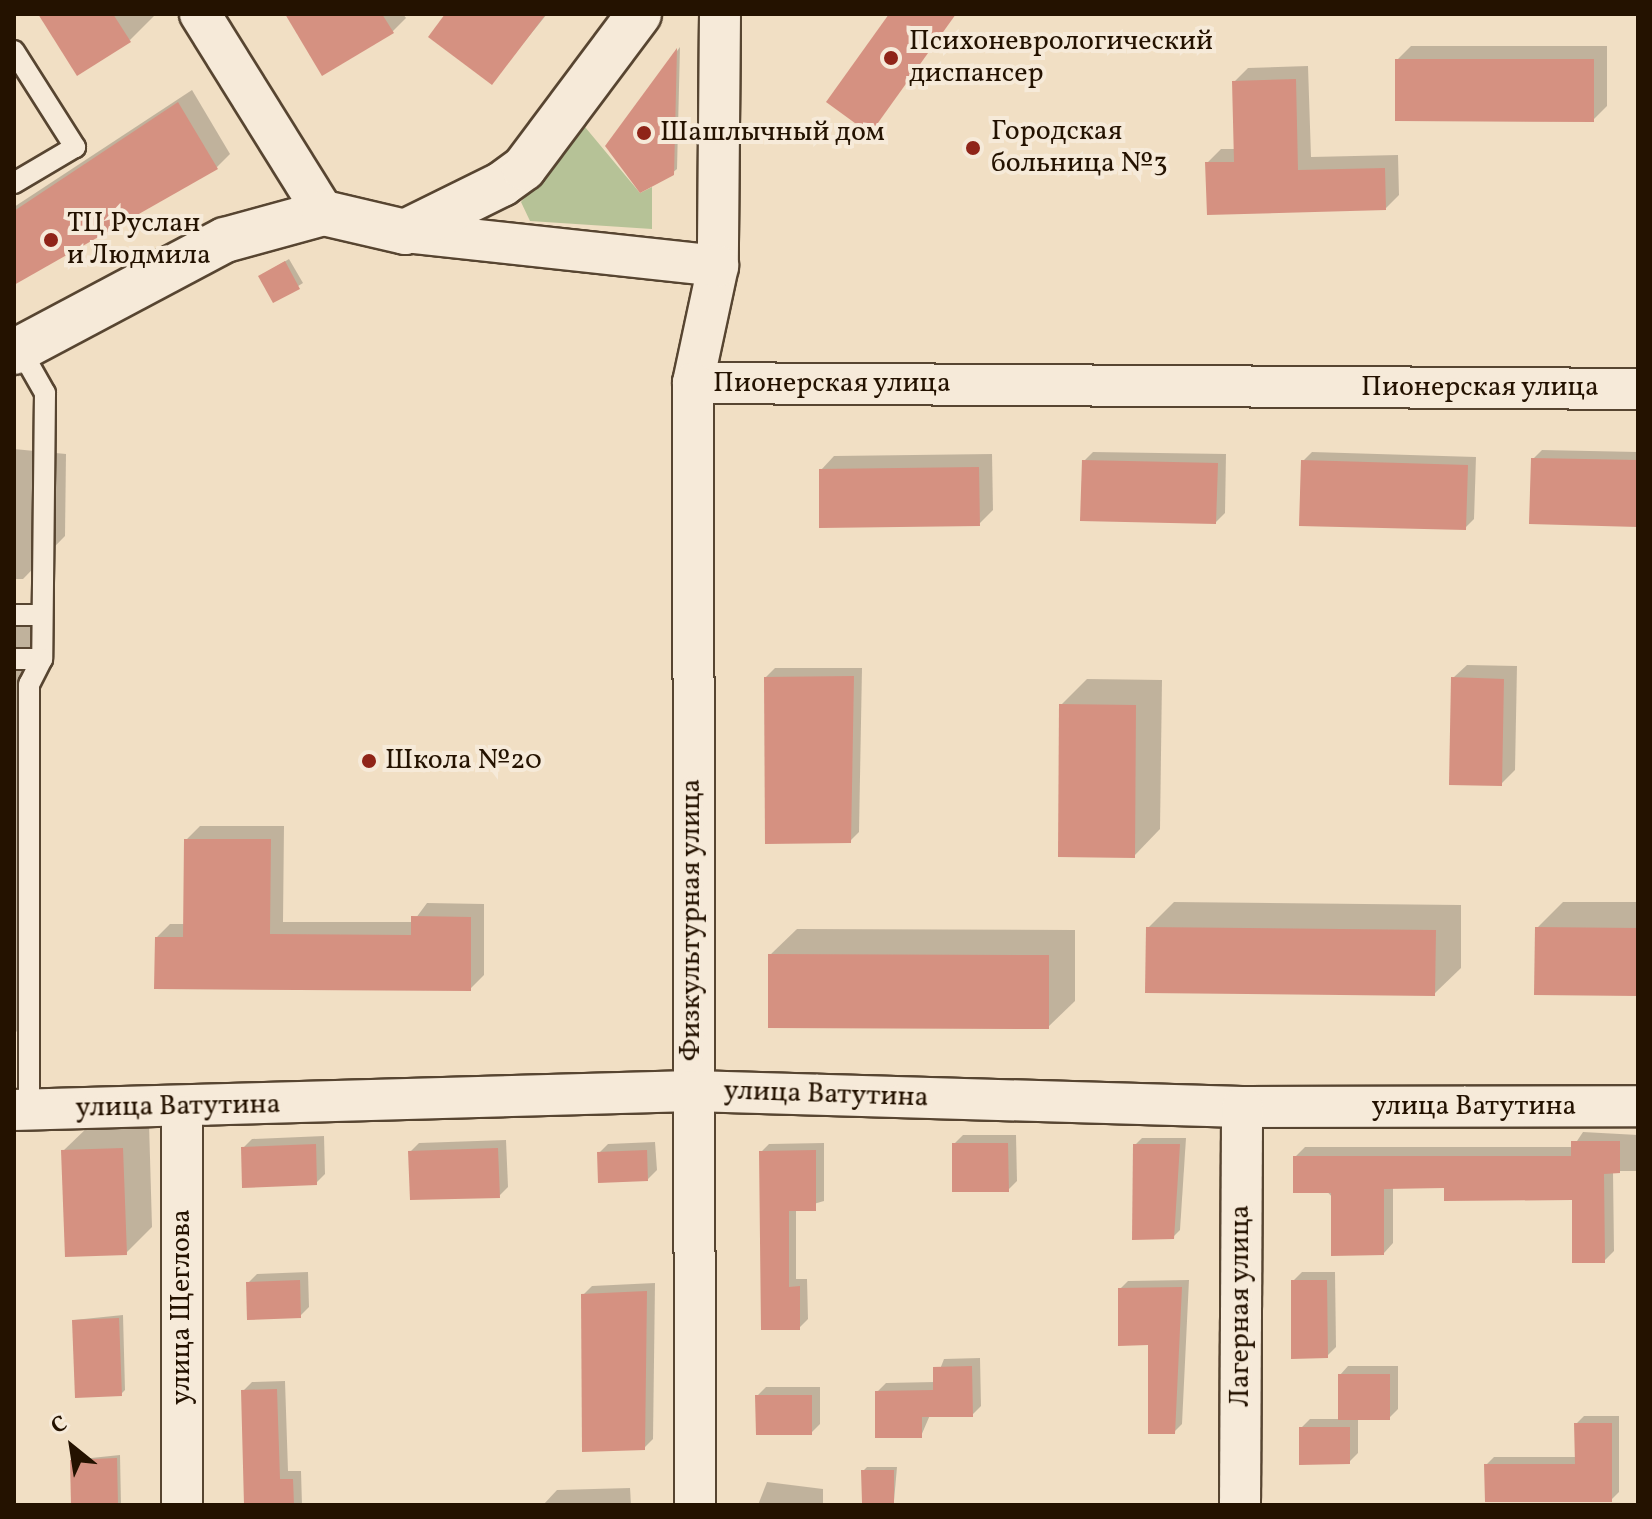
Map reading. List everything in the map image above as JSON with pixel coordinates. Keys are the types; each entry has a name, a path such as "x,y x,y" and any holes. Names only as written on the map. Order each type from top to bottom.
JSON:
{"street":[{"path":"200,14 324,213"},
{"path":"405,232 524,168 639,14"},
{"name":"Пионерская улица","path":"720,14 718,266 693,383 1638,389"},
{"path":"17,350 225,240 324,213 405,232 718,266"},
{"name":"Физкультурная улица","path":"693,383 695,1505"},
{"name":"улица Ватутина","path":"22,1110 182,1109 692,1091 1242,1107 1638,1106"},
{"name":"Лагерная улица","path":"1240,1505 1242,1107"},
{"name":"улица Щеглова","path":"182,1109 182,1505"}],"lane":[{"path":"14,51 75,147 14,183"},
{"path":"17,350 45,393 42,659 29,684 22,1110"},
{"path":"14,615 42,615"},
{"path":"14,659 42,659"}],"green space":[{"path":"585,127 640,193 652,187 652,229 530,221 521,202"}],"building":[{"path":"38,14 113,14 131,42 77,76"},
{"path":"285,14 382,14 394,33 322,76"},
{"path":"445,14 546,14 492,85 428,37"},
{"name":"Психоневрологический диспансер","path":"889,14 956,14 870,134 826,102"},
{"path":"677,48 674,175 640,193 605,146"},
{"path":"1395,59 1594,59 1594,122 1395,121"},
{"path":"1296,79 1298,170 1385,168 1386,210 1207,215 1205,162 1234,162 1232,81"},
{"path":"178,102 218,169 14,285 14,211"},
{"path":"285,261 300,289 273,303 258,276"},
{"path":"1531,458 1638,460 1638,527 1529,524"},
{"path":"1082,460 1218,463 1216,524 1080,521"},
{"path":"1301,460 1468,465 1466,530 1299,526"},
{"path":"979,467 980,526 819,528 819,469"},
{"path":"854,676 851,843 765,844 764,677"},
{"path":"1451,677 1504,679 1502,786 1449,785"},
{"path":"1059,704 1136,705 1135,858 1058,857"},
{"path":"184,839 271,839 270,934 411,935 411,916 471,917 471,991 154,989 155,937 183,937"},
{"path":"1146,927 1436,930 1435,996 1145,993"},
{"path":"1535,927 1638,928 1638,996 1534,995"},
{"path":"768,954 1049,955 1049,1029 768,1028"},
{"path":"1571,1141 1620,1141 1620,1173 1604,1174 1605,1263 1572,1263 1572,1200 1444,1201 1444,1188 1384,1189 1384,1255 1331,1256 1331,1193 1293,1193 1293,1156 1571,1156"},
{"path":"952,1143 1008,1143 1009,1192 952,1192"},
{"path":"316,1144 317,1185 242,1188 241,1147"},
{"path":"1133,1144 1180,1144 1174,1239 1132,1240"},
{"path":"123,1148 127,1255 65,1257 61,1150"},
{"path":"498,1148 500,1198 410,1200 408,1151"},
{"path":"647,1150 648,1181 598,1183 597,1152"},
{"path":"816,1150 816,1211 789,1211 789,1287 800,1286 800,1330 761,1330 759,1151"},
{"path":"300,1280 301,1318 247,1320 246,1282"},
{"path":"1291,1280 1327,1280 1328,1358 1291,1359"},
{"path":"1182,1287 1175,1434 1148,1434 1148,1345 1118,1346 1118,1288"},
{"path":"647,1291 645,1450 582,1452 581,1294"},
{"path":"119,1318 122,1396 75,1398 72,1320"},
{"path":"972,1366 973,1417 922,1417 922,1438 875,1438 875,1391 933,1390 933,1367"},
{"path":"1338,1374 1390,1374 1390,1420 1338,1420"},
{"path":"277,1389 280,1479 293,1479 294,1505 244,1505 241,1390"},
{"path":"755,1395 812,1395 812,1435 756,1435"},
{"path":"1574,1423 1612,1423 1612,1502 1485,1502 1484,1464 1575,1464"},
{"path":"1299,1427 1350,1427 1350,1464 1299,1465"},
{"path":"117,1458 118,1505 71,1505 70,1460"},
{"path":"861,1470 894,1470 894,1503 862,1503"}],"place":[{"name":"Психоневрологический диспансер","path":"891,58"},
{"name":"Шашлычный дом","path":"644,133"},
{"name":"Городская больница №3","path":"973,148"},
{"name":"ТЦ Руслан и Людмила","path":"51,240"},
{"name":"Школа №20","path":"369,761"}]}
